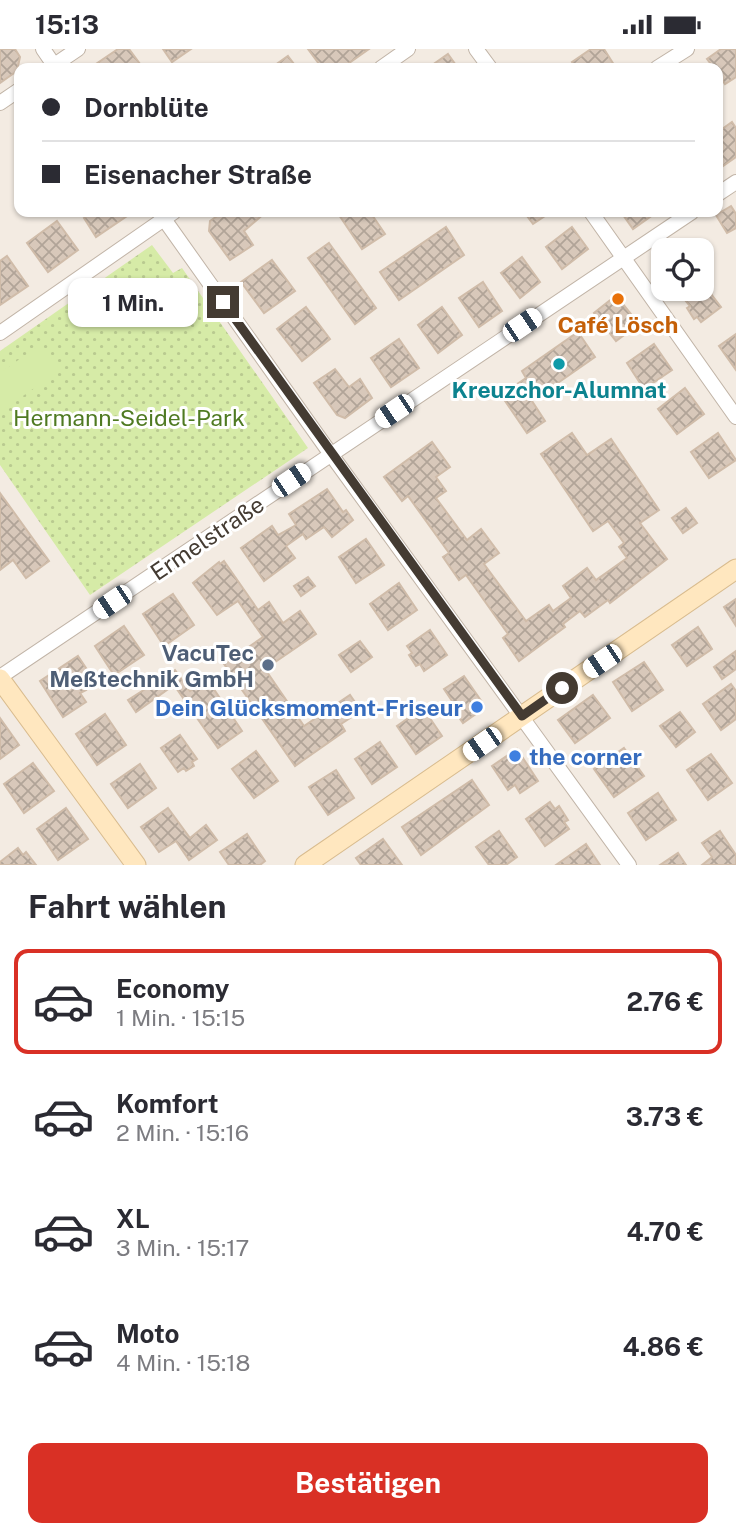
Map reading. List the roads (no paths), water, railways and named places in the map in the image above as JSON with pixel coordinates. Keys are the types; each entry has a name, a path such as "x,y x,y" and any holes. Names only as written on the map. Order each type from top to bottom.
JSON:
{"street":[{"path":"59,63 78,49"},
{"path":"388,63 408,49"},
{"path":"664,63 687,49"},
{"path":"0,333 161,217"},
{"path":"167,217 330,453 629,865"},
{"path":"595,217 736,417"},
{"name":"Ermelstraße","path":"0,678 330,453 685,217"},
{"path":"722,397 736,389"},
{"path":"305,865 736,569"},
{"path":"0,678 136,865"}],"place":[{"name":"Café Lösch","path":"618,299"},
{"name":"Kreuzchor-Alumnat","path":"559,364"},
{"name":"VacuTec Meßtechnik GmbH","path":"268,665"},
{"name":"Dein Glücksmoment-Friseur","path":"477,707"},
{"name":"the corner","path":"515,756"}],"park label":[{"name":"Hermann-Seidel-Park","path":"129,417"}]}
